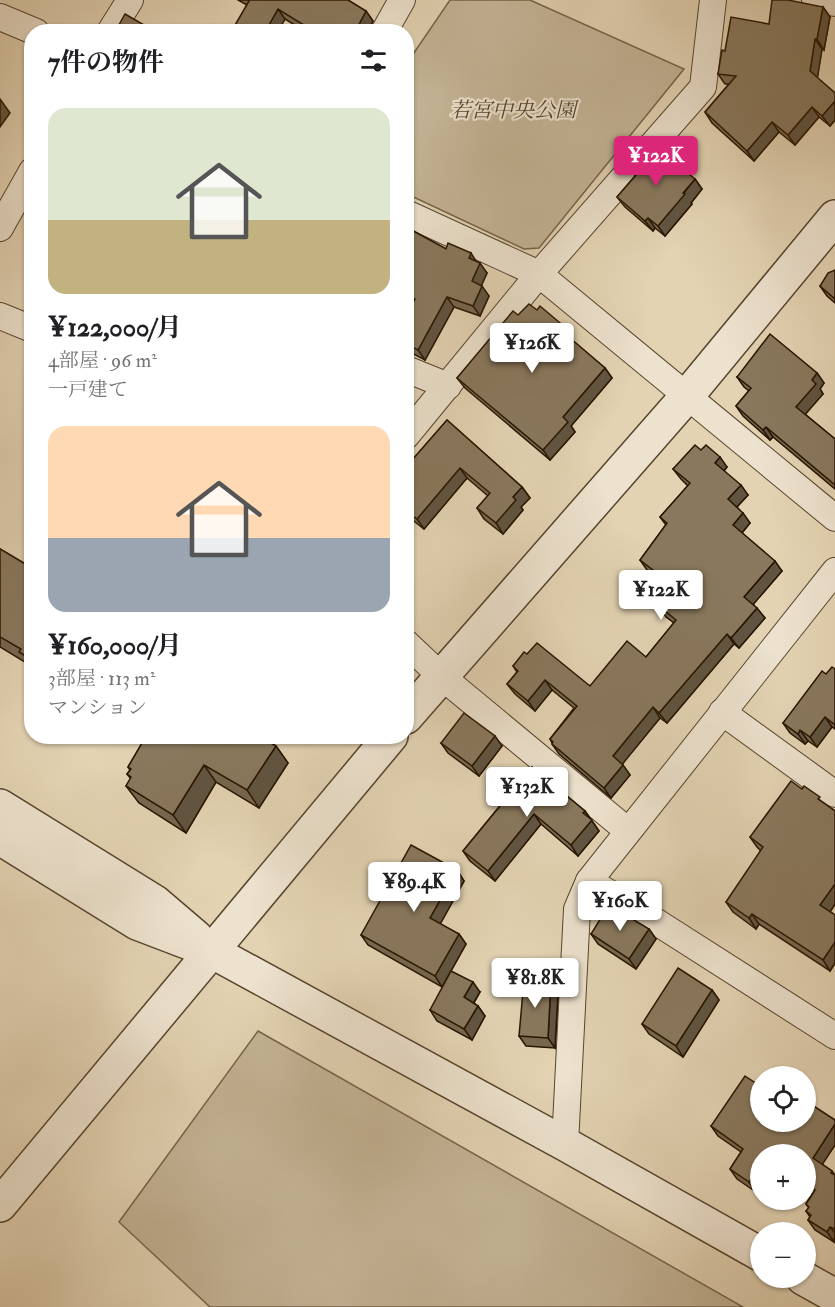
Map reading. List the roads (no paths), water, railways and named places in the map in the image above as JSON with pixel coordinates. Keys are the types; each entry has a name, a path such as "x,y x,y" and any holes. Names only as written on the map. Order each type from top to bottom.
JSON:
{"street":[{"path":"115,24 130,0"},
{"path":"414,426 539,274 703,87 713,0"},
{"path":"815,0 835,3"},
{"path":"386,24 393,3"},
{"path":"0,17 24,27"},
{"path":"0,228 22,209"},
{"path":"414,217 539,274 835,518"},
{"path":"414,708 687,396 835,217"},
{"path":"0,316 24,326"},
{"path":"414,372 447,386"},
{"path":"565,1144 577,909 590,881 835,571"},
{"path":"414,651 441,676 628,831"},
{"path":"722,712 835,794"},
{"path":"0,1205 384,744"},
{"path":"0,806 155,902 213,952"},
{"path":"0,838 137,922 213,952 565,1144 750,1248"},
{"path":"590,881 835,1036"},
{"path":"816,1286 835,1296"}],"park label":[{"name":"若宮中央公園","path":"513,110"}]}
